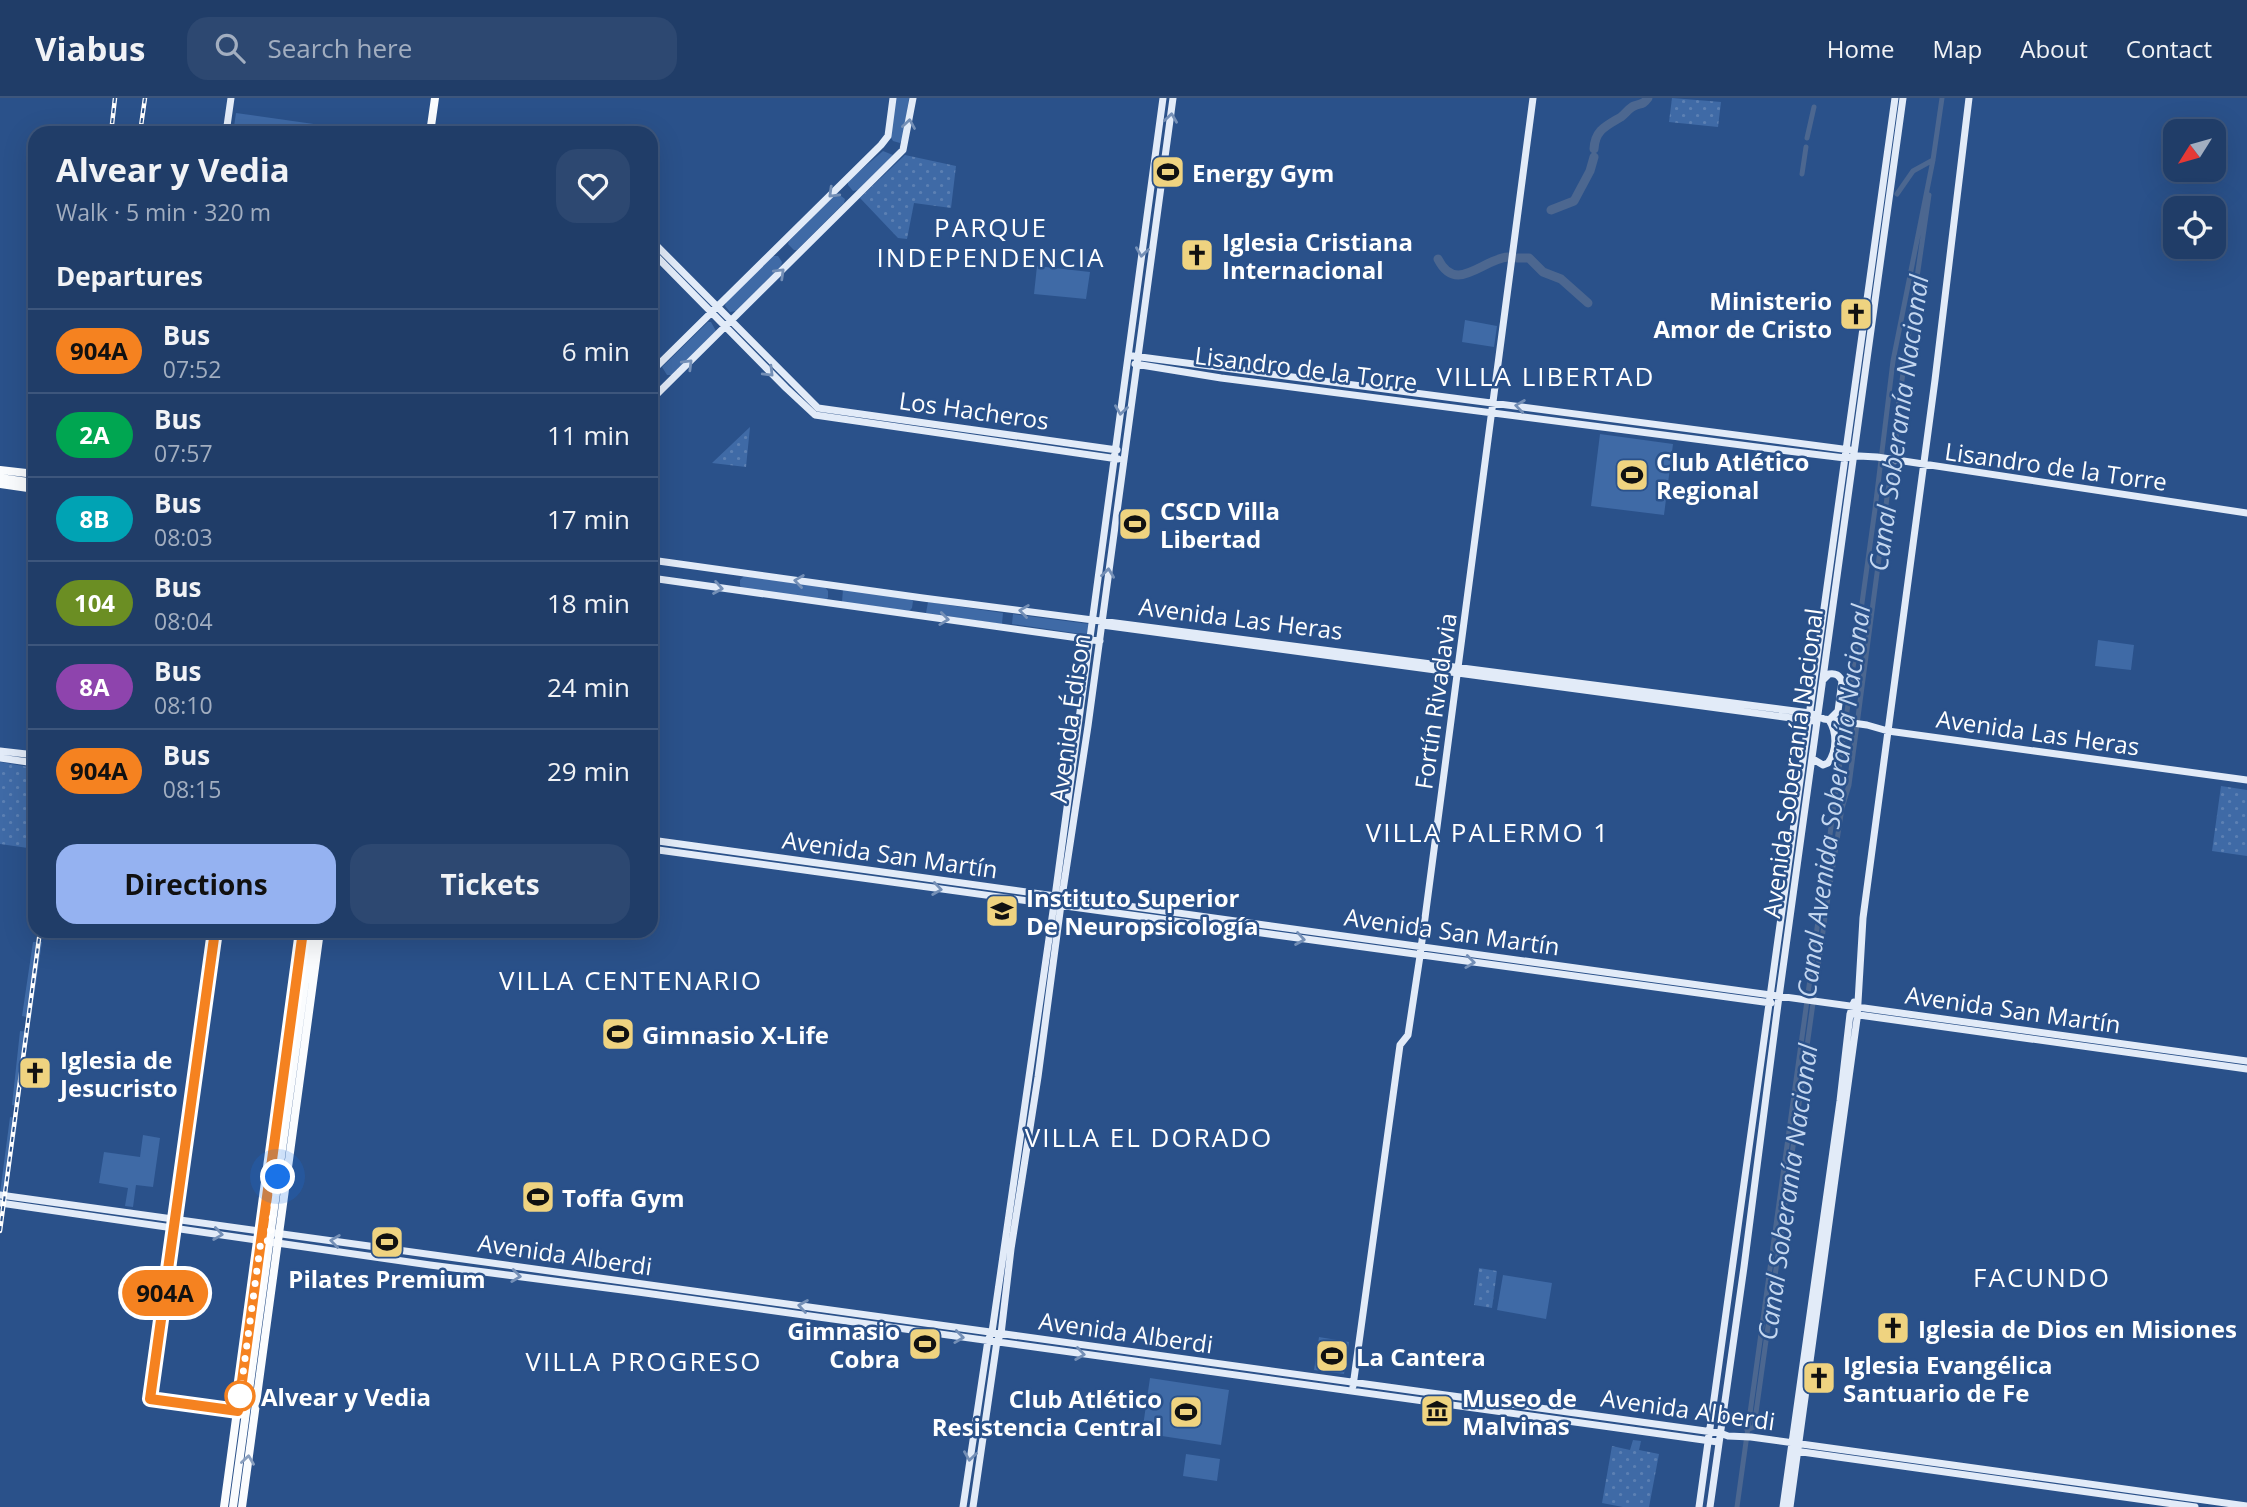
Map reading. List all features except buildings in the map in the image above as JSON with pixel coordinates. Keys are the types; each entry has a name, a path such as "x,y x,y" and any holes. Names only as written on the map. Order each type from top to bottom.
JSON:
{"main road":[{"path":"227,126 231,98"},
{"path":"428,126 430,98"},
{"path":"429,126 435,98"},
{"path":"658,365 881,145 888,136 893,98"},
{"path":"658,393 904,150 913,98"},
{"name":"Avenida Édison","path":"992,1332 1100,641 1128,359 1163,98"},
{"path":"1137,360 1173,98"},
{"name":"Fortín Rivadavia","path":"1352,1386 1400,1045 1408,1035 1420,956 1534,98"},
{"name":"Avenida Soberanía Nacional","path":"1699,1507 1769,998 1794,833 1818,718 1824,614 1895,98"},
{"name":"Avenida Soberanía Nacional","path":"1710,1507 1903,98"},
{"path":"1783,1507 1855,1008 1863,918 1969,98"},
{"path":"658,248 714,310"},
{"path":"658,258 728,324"},
{"name":"Los Hacheros","path":"728,324 816,411 1118,456 1125,450 1137,360"},
{"name":"Lisandro de la Torre","path":"1128,359 1493,402 1846,449 1856,455"},
{"name":"Lisandro de la Torre","path":"1137,360 1493,412 1845,458 1856,455 1877,457 2247,513"},
{"name":"Avenida Édison","path":"995,1339 1038,1077 1089,639 1118,456"},
{"path":"0,470 28,473"},
{"path":"0,478 28,482"},
{"path":"0,484 28,488"},
{"name":"Avenida Las Heras","path":"658,560 1818,718 1888,731 2247,780"},
{"path":"1824,614 1838,571"},
{"path":"658,579 1100,641"},
{"path":"1818,718 1838,711 1842,681 1833,674 1823,680"},
{"path":"1812,758 1823,765 1831,760 1835,732 1818,718"},
{"path":"0,751 28,757"},
{"path":"0,758 28,757"},
{"path":"1794,833 1796,882"},
{"name":"Avenida San Martín","path":"658,841 1420,956 1769,998"},
{"name":"Avenida San Martín","path":"658,850 1421,946 1779,1000 1800,998 2247,1069"},
{"path":"242,1507 302,938"},
{"path":"233,1507 311,938"},
{"path":"224,1507 319,938"},
{"name":"Avenida San Martín","path":"1855,1008 2247,1060"},
{"name":"Avenida Alberdi","path":"0,1195 270,1237 995,1339 1710,1436 1751,1437 1793,1446 2195,1507"},
{"name":"Avenida Alberdi","path":"0,1203 992,1332 995,1339"},
{"path":"964,1507 995,1339"},
{"path":"973,1507 995,1339"},
{"path":"1790,1507 1793,1446"},
{"name":"Avenida Alberdi","path":"1793,1446 2247,1506"}],"shaded area":[{"path":"896,98 909,98 903,139 900,143 893,141 890,136"},
{"path":"1672,98 1721,102 1718,127 1669,122"},
{"path":"236,113 328,126 234,126"},
{"path":"883,151 893,155 858,190 853,191 848,181"},
{"path":"905,155 956,166 951,208 914,203 907,239 898,238 860,198"},
{"path":"837,193 845,199 844,203 794,250 788,244 789,241"},
{"path":"773,256 778,256 782,262 781,266 736,311 730,312 725,306 726,302"},
{"path":"1037,266 1090,272 1086,299 1034,294"},
{"path":"1465,320 1497,326 1494,347 1462,342"},
{"path":"711,322 716,331 672,375 667,375 662,367"},
{"path":"750,427 746,467 712,463"},
{"name":"Club Atlético Regional","path":"1600,434 1673,444 1664,515 1591,506"},
{"path":"744,576 825,587 828,598 823,601 743,589 740,580"},
{"path":"843,589 909,598 913,601 912,608 909,611 842,602"},
{"path":"928,602 1003,613 1002,624 926,613"},
{"path":"1013,614 1089,624 1088,635 1012,624"},
{"path":"2098,640 2134,645 2131,670 2095,666"},
{"path":"0,762 28,767 28,848 0,844"},
{"path":"2221,786 2247,790 2247,856 2212,851"},
{"path":"33,942 42,942 31,1018 22,1016"},
{"path":"20,1031 29,1032 19,1106 12,1105"},
{"path":"10,1117 18,1118 7,1194 0,1193"},
{"path":"143,1135 160,1138 153,1187 136,1185 133,1207 125,1206 128,1188 99,1183 104,1152 140,1157"},
{"path":"1479,1268 1497,1271 1492,1308 1474,1305"},
{"path":"1503,1275 1552,1283 1546,1319 1497,1310"},
{"name":"La Cantera","path":"1319,1337 1349,1342 1344,1374 1314,1370"},
{"name":"Club Atlético Resistencia Central","path":"1150,1378 1229,1390 1221,1445 1142,1433"},
{"path":"1633,1440 1641,1441 1639,1450 1659,1454 1649,1507 1623,1507 1602,1503 1612,1446 1630,1450"},
{"path":"1186,1454 1220,1459 1217,1481 1183,1476"}],"waterway":[{"path":"1594,149 1602,129 1648,98"},
{"name":"Canal Avenida Soberanía Nacional","path":"1737,1507 1875,509 1893,361 1933,160 1942,98"},
{"path":"1807,138 1814,107"},
{"path":"1802,174 1806,147"},
{"path":"1551,210 1574,201 1590,171 1594,157"},
{"path":"1897,194 1913,171 1933,160"},
{"name":"Canal Soberanía Nacional","path":"1747,1430 1754,1427 1825,917 1842,808 1849,785 1888,490 1898,445 1895,428 1929,195"},
{"path":"1438,259 1445,269 1461,275 1508,257"},
{"path":"1517,258 1529,258 1543,272 1561,279 1588,303"}],"railway":[{"path":"112,126 115,98"},
{"path":"141,126 145,98"},
{"path":"0,1231 39,938"}],"bus line":[{"name":"904A","path":"214,938 150,1399 238,1411 302,938"}],"place":[{"name":"Energy Gym","path":"1168,172"},
{"name":"Iglesia Cristiana Internacional","path":"1197,255"},
{"name":"Ministerio Amor de Cristo","path":"1856,314"},
{"name":"Club Atlético Regional","path":"1632,475"},
{"name":"CSCD Villa Libertad","path":"1135,524"},
{"name":"Instituto Superior De Neuropsicología","path":"1002,911"},
{"name":"Gimnasio X-Life","path":"618,1034"},
{"name":"Iglesia de Jesucristo","path":"35,1073"},
{"name":"Toffa Gym","path":"538,1197"},
{"name":"Pilates Premium","path":"387,1242"},
{"name":"Iglesia de Dios en Misiones","path":"1893,1328"},
{"name":"Gimnasio Cobra","path":"925,1344"},
{"name":"La Cantera","path":"1332,1356"},
{"name":"Iglesia Evangélica Santuario de Fe","path":"1819,1378"},
{"name":"Alvear y Vedia","path":"240,1396"},
{"name":"Museo de Malvinas","path":"1437,1411"},
{"name":"Club Atlético Resistencia Central","path":"1186,1412"}],"district":[{"name":"PARQUE INDEPENDENCIA","path":"991,242"},
{"name":"VILLA LIBERTAD","path":"1546,376"},
{"name":"VILLA PALERMO 1","path":"1488,832"},
{"name":"VILLA CENTENARIO","path":"631,980"},
{"name":"VILLA EL DORADO","path":"1149,1137"},
{"name":"FACUNDO","path":"2042,1277"},
{"name":"VILLA PROGRESO","path":"644,1361"}],"route":[{"path":"240,1396 261,1240 269,1241 278,1177"}]}
